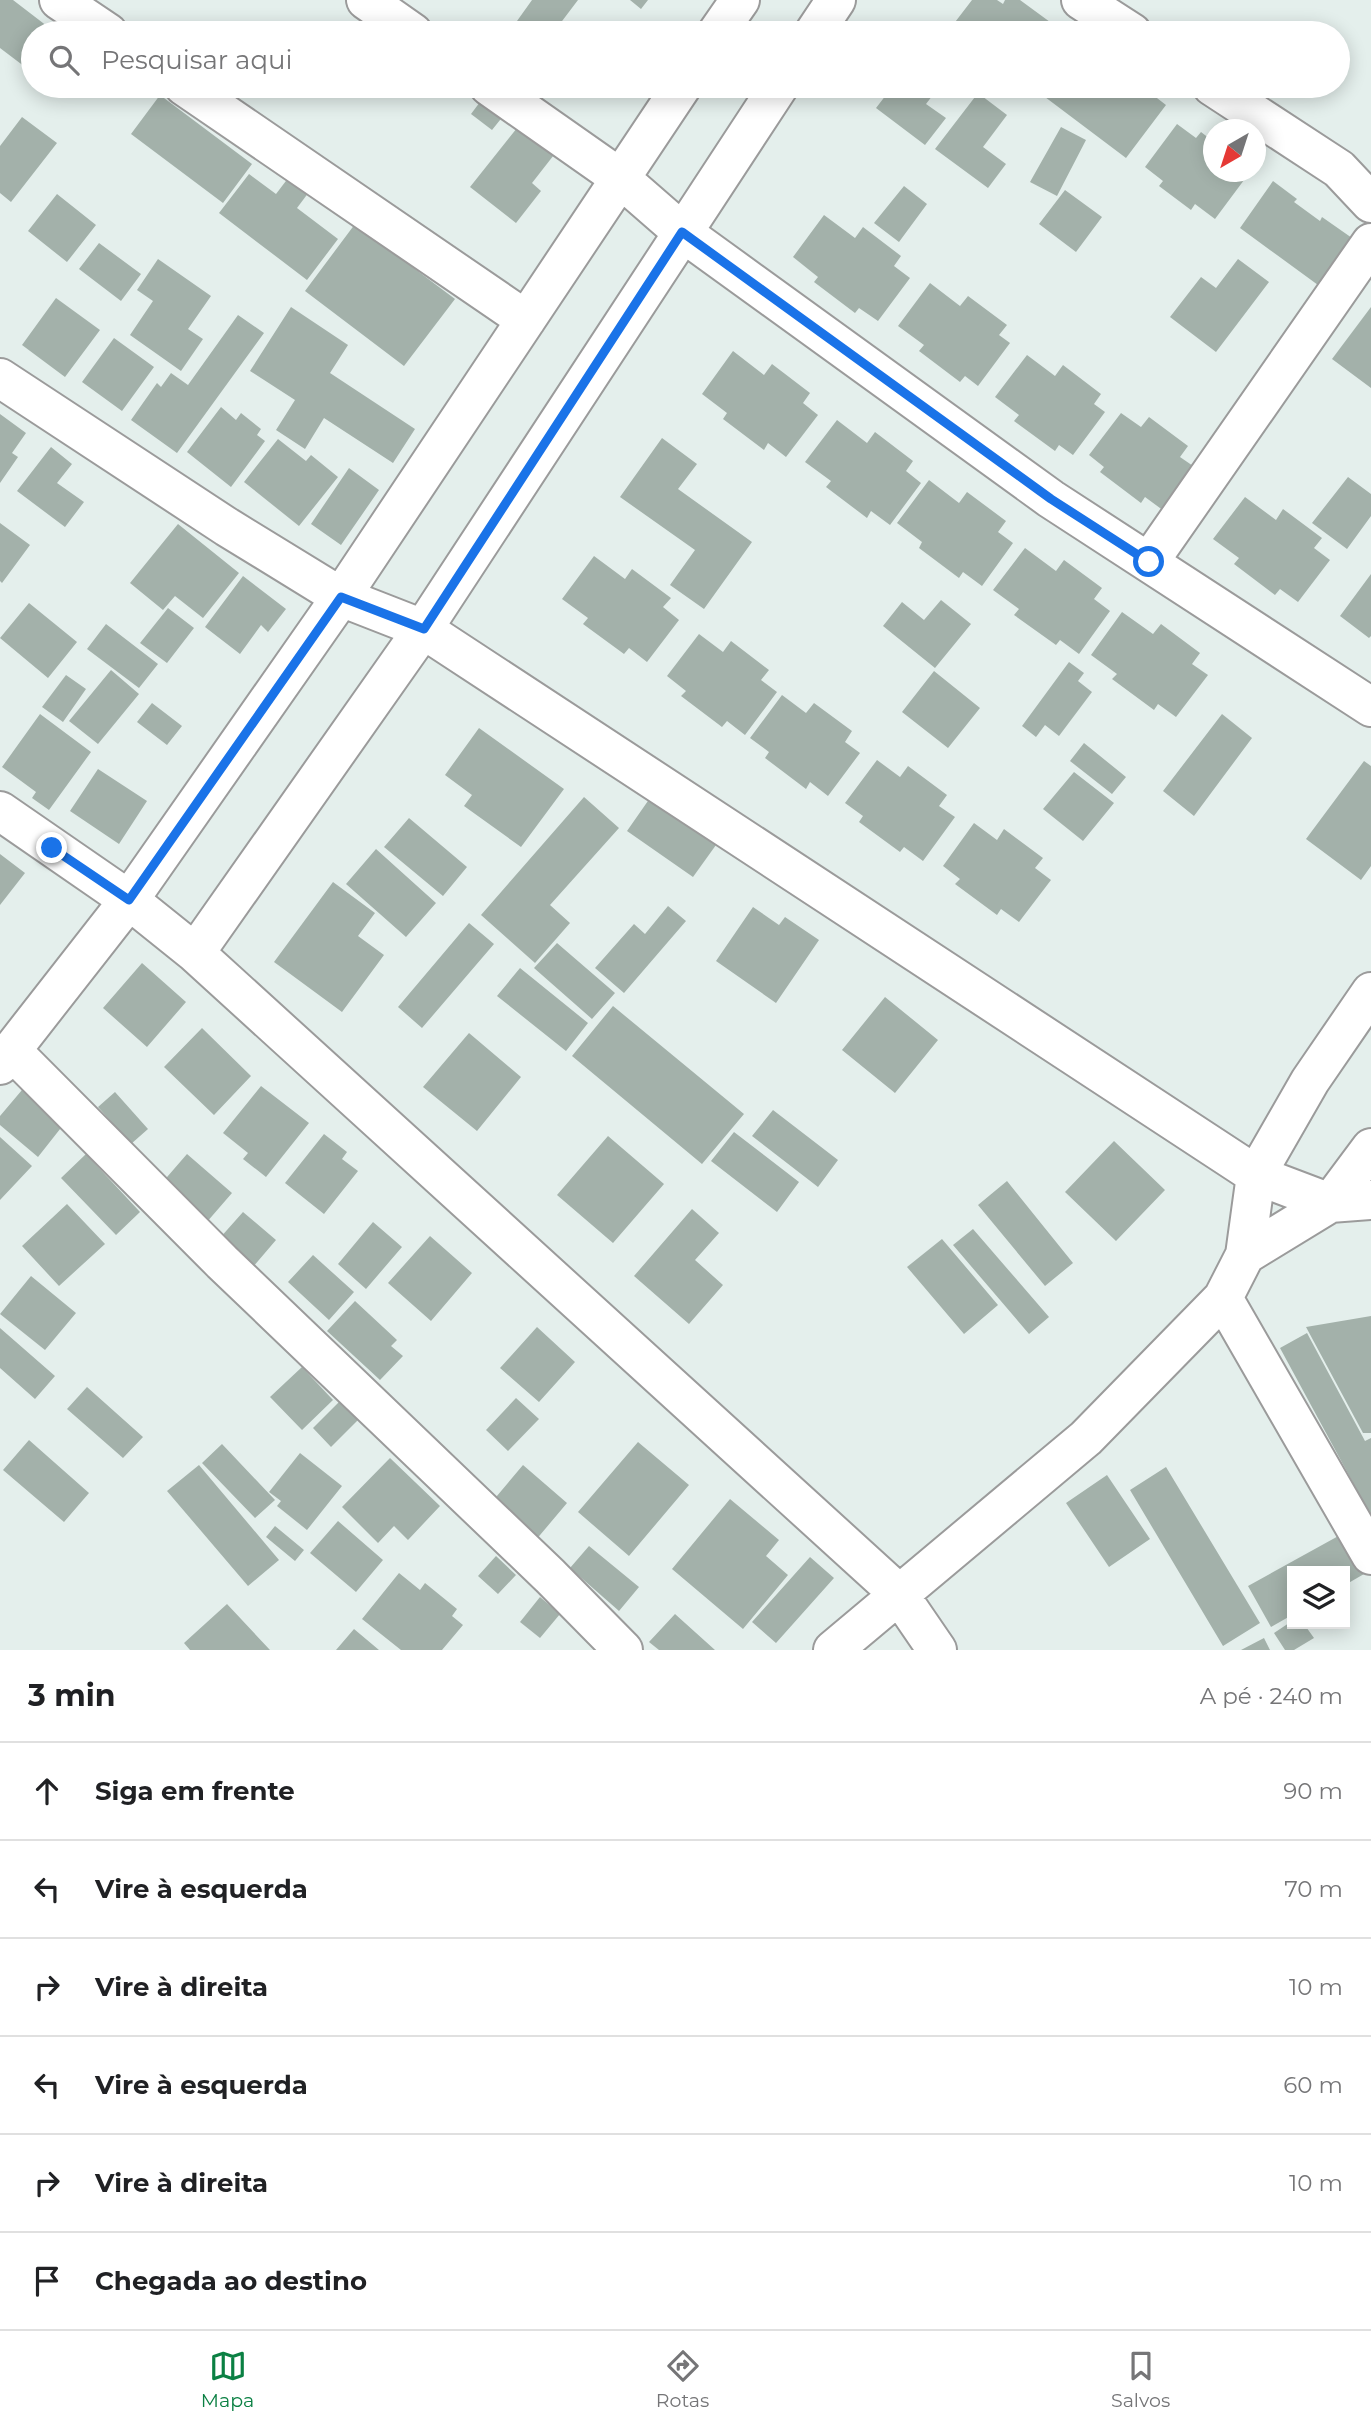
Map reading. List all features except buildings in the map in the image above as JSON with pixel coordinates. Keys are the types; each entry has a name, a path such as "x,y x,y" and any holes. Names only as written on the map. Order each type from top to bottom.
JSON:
{"street":[{"path":"59,0 90,21"},
{"path":"366,0 396,21"},
{"path":"726,21 740,0"},
{"path":"822,21 836,0"},
{"path":"1081,0 1113,21"},
{"path":"202,98 526,320"},
{"path":"506,98 620,177 682,232 1051,499 1371,707"},
{"path":"623,1650 551,1576 6,1058 129,900 341,597 674,98"},
{"path":"195,953 424,629 771,98"},
{"path":"1230,98 1339,169 1371,203"},
{"path":"1149,562 1371,243"},
{"path":"0,378 226,527 341,597 424,629 1256,1175 1330,1203 1371,1200"},
{"path":"0,811 129,900 195,953 898,1593 937,1650"},
{"path":"833,1650 1086,1438 1223,1298 1245,1255 1256,1175 1310,1081 1371,992"},
{"path":"1245,1255 1330,1203 1371,1148"},
{"path":"1223,1298 1370,1552"}],"route":[{"path":"52,848 129,900 341,597 424,629 682,232 1051,499 1149,562"}]}
